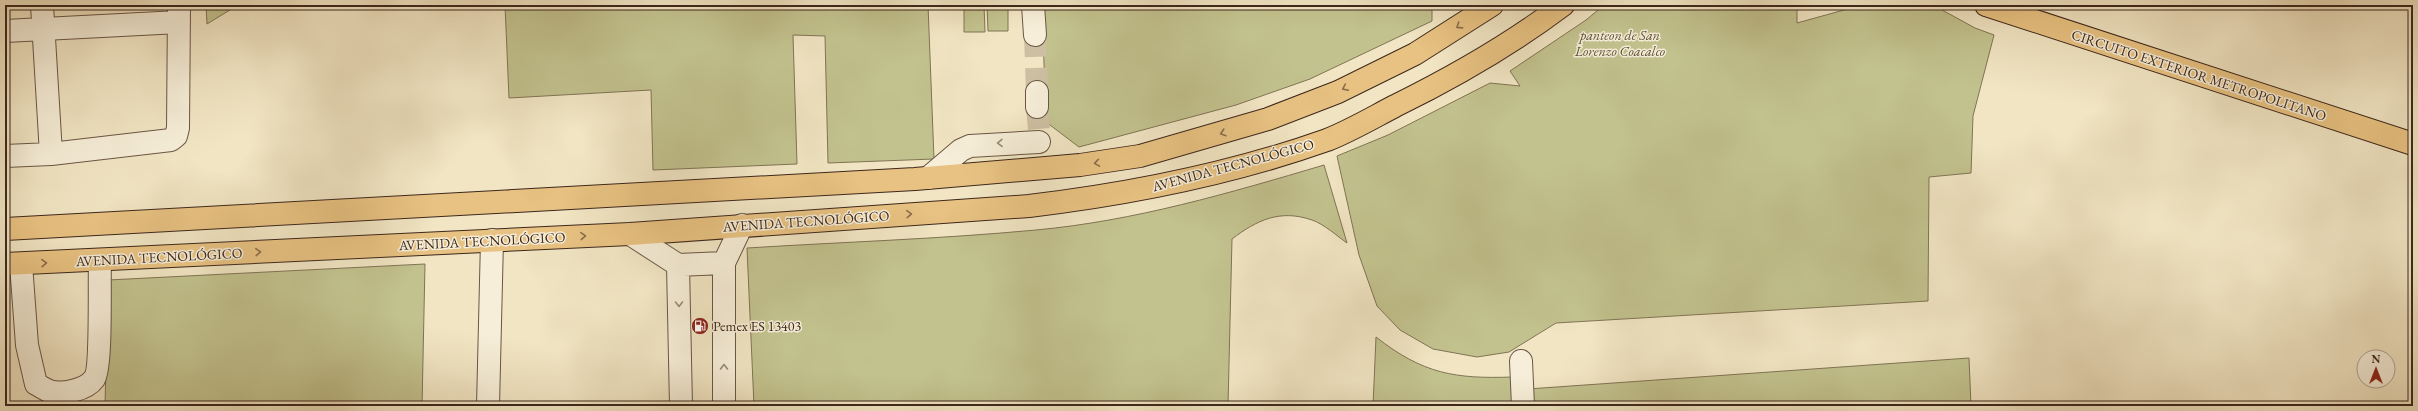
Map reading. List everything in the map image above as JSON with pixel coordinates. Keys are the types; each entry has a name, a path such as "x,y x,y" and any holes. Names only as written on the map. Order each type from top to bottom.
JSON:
{"main road":[{"path":"5,229 928,178 1039,170 1140,156 1268,119 1338,92 1415,54 1492,5"},
{"name":"AVENIDA TECNOLÓGICO","path":"13,264 100,261 630,234 1029,206 1144,189 1210,174 1342,133 1488,57 1563,5"},
{"name":"CIRCUITO EXTERIOR METROPOLITANO","path":"1986,5 2413,144"}],"lane":[{"path":"42,5 51,154"},
{"path":"1033,5 1034,35"},
{"path":"5,32 44,30 179,14 178,128 176,136 170,140 140,146 51,154 5,156"},
{"path":"928,178 961,150 970,146 1039,135 1039,170"},
{"path":"724,406 724,263 742,225"},
{"path":"630,234 678,265 724,263"},
{"path":"488,406 492,240"},
{"path":"13,264 27,345 36,384 50,391 63,392 87,386 95,378 99,360 100,261"},
{"path":"678,265 681,406"},
{"path":"1521,360 1523,406"}],"green space":[{"path":"206,5 238,5 207,24"},
{"path":"505,5 928,5 934,159 828,163 825,36 793,35 797,164 653,170 651,90 509,98"},
{"path":"964,5 984,5 985,32 964,32"},
{"path":"987,5 1008,5 1008,31 988,31"},
{"path":"1042,5 1432,5 1432,21 1310,79 1236,105 1079,147 1046,122"},
{"name":"panteon de San Lorenzo Coacalco","path":"1604,5 1797,5 1797,23 1862,5 1933,5 1975,28 1994,35 1973,116 1971,173 1929,177 1928,301 1556,323 1509,352 1477,357 1433,349 1400,330 1377,306 1359,255 1337,156 1388,135 1490,83 1520,86 1510,71 1586,20"},
{"path":"1324,165 1347,243 1317,222 1290,216 1269,218 1251,226 1232,239 1228,406 754,406 747,248 964,236 1073,226 1182,205"},
{"path":"425,264 422,406 105,406 108,280"},
{"path":"1376,337 1409,359 1440,372 1474,377 1513,377 1514,390 1969,358 1971,406 1373,406"}],"tunnel":[{"path":"1035,35 1037,92"},
{"path":"1037,107 1039,129"}],"place":[{"name":"Pemex ES 13403","path":"700,326"}]}
